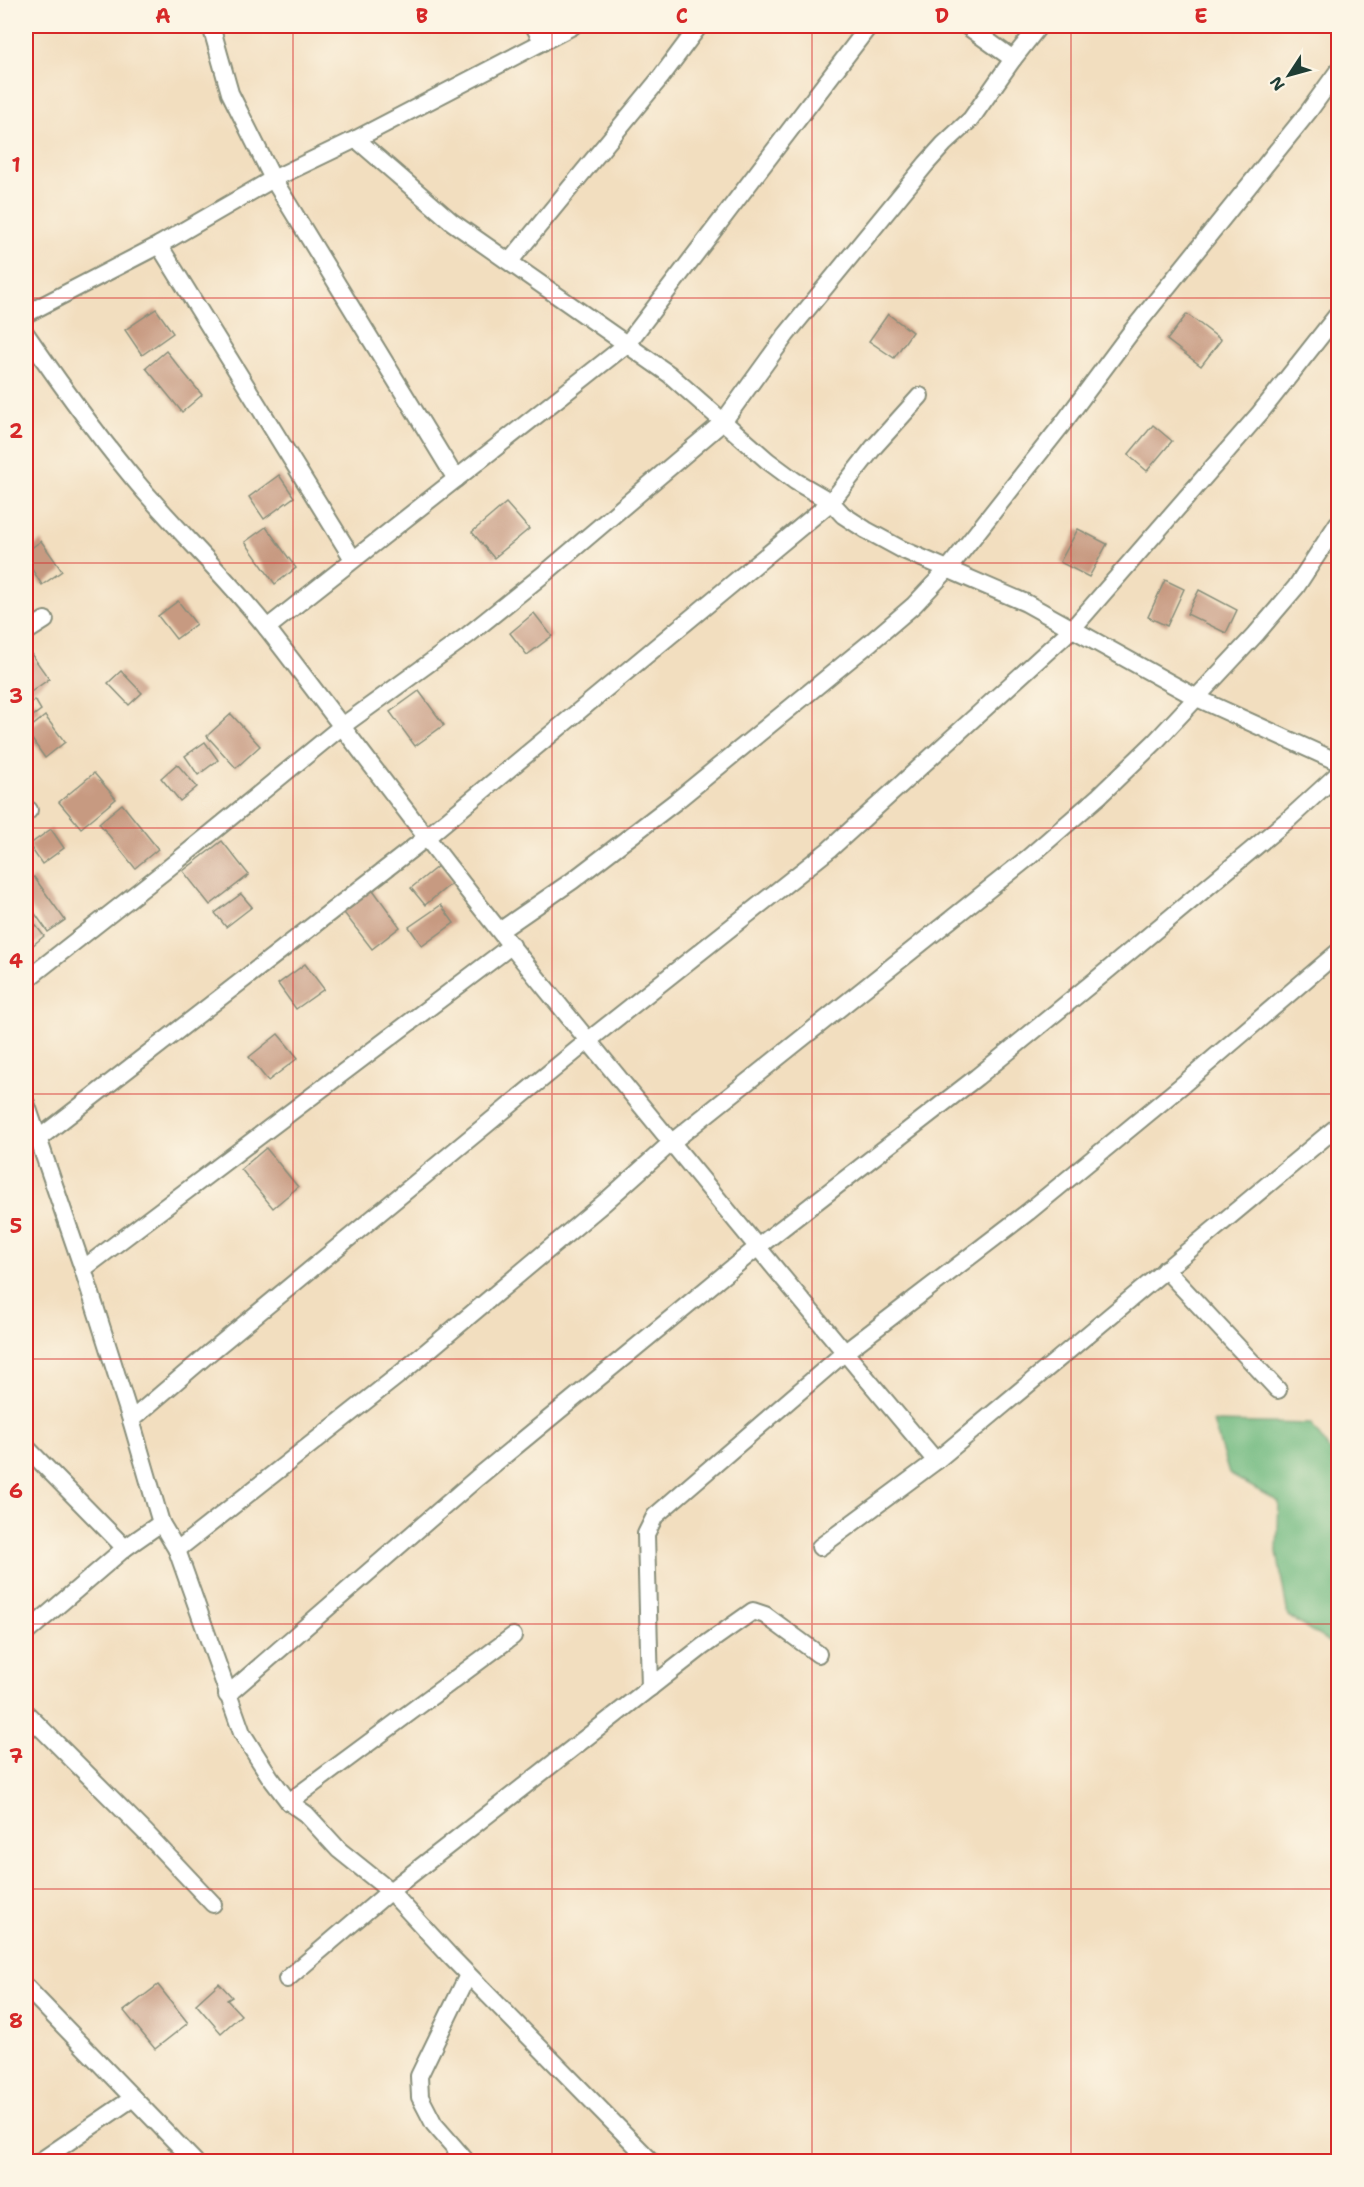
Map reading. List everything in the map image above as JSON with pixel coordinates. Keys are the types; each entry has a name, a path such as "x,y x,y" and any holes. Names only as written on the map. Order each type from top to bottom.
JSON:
{"street":[{"path":"211,26 230,93 273,179 456,479"},
{"path":"534,26 543,42"},
{"path":"26,314 159,245 273,179 356,139 573,26"},
{"path":"510,261 661,77 699,26"},
{"path":"267,628 627,345 870,26"},
{"path":"968,26 1012,59"},
{"path":"26,980 166,870 341,727 468,635 550,569 723,422 786,335 926,164 971,119 1012,59 1039,26"},
{"path":"501,930 572,881 675,802 871,642 914,604 948,569 1064,422 1131,332 1309,111 1338,71"},
{"path":"356,139 452,222 669,374 768,461 795,481 831,502 843,514 875,535 901,549 1026,603 1197,698 1338,762"},
{"path":"159,245 354,559"},
{"path":"131,1420 589,1040 830,849 1073,628 1260,413 1338,314"},
{"path":"26,334 107,446 144,491 267,628 341,727 512,945 844,1353 936,1461"},
{"path":"38,1139 428,837 831,502 874,447 920,396"},
{"path":"177,1550 400,1374 597,1209 672,1142 1029,857 1099,796 1197,698 1256,634 1296,587 1338,523"},
{"path":"26,632 45,620"},
{"path":"227,1695 477,1478 759,1246 987,1069 1290,818 1338,774"},
{"path":"83,1269 512,945"},
{"path":"650,1688 646,1534 655,1516 844,1353 1028,1212 1180,1087 1338,952"},
{"path":"26,1103 83,1269 161,1522 177,1550 242,1733 270,1778 289,1802 306,1814 339,1850 390,1892 468,1975 652,2162"},
{"path":"820,1547 936,1461 1338,1126"},
{"path":"1165,1269 1278,1390"},
{"path":"26,1447 124,1548"},
{"path":"26,1633 124,1548 161,1522"},
{"path":"287,1979 390,1892 650,1688 753,1611 765,1615 818,1654"},
{"path":"289,1802 513,1636"},
{"path":"26,1713 213,1904"},
{"path":"467,2162 434,2124 420,2097 419,2076 468,1975"},
{"path":"26,1987 195,2162"},
{"path":"39,2162 134,2098"}],"green space":[{"path":"1213,1422 1311,1424 1338,1463 1338,1648 1288,1616 1277,1552 1279,1502 1229,1474"}],"building":[{"path":"156,309 173,333 142,355 125,330"},
{"path":"888,314 912,332 894,358 869,341"},
{"path":"1187,314 1221,340 1201,366 1167,340"},
{"path":"166,351 202,395 182,412 146,368"},
{"path":"1153,425 1172,441 1147,471 1128,455"},
{"path":"279,475 294,497 264,519 249,497"},
{"path":"506,503 529,529 494,558 472,532"},
{"path":"266,527 296,568 275,584 245,542"},
{"path":"1078,529 1107,544 1089,577 1060,562"},
{"path":"41,541 62,571 42,585 26,560 26,552"},
{"path":"1165,580 1184,589 1167,626 1148,617"},
{"path":"1199,590 1237,610 1226,633 1187,614"},
{"path":"178,601 196,624 176,639 158,616"},
{"path":"534,613 552,636 527,655 510,633"},
{"path":"29,651 49,679 28,694 26,690 26,653"},
{"path":"121,671 142,693 129,705 108,683"},
{"path":"419,691 444,725 415,746 390,712"},
{"path":"35,700 41,710 26,721 26,706"},
{"path":"231,714 260,746 236,768 207,736"},
{"path":"45,716 65,742 45,758 26,731"},
{"path":"205,742 218,760 198,775 185,756"},
{"path":"177,764 197,787 180,801 161,778"},
{"path":"94,773 116,799 81,828 59,802"},
{"path":"122,804 158,849 135,868 99,823"},
{"path":"51,829 64,848 42,864 29,845"},
{"path":"222,841 249,875 210,905 183,871"},
{"path":"438,866 452,883 425,905 411,888"},
{"path":"34,877 65,920 48,932 26,901 26,883"},
{"path":"371,887 400,927 372,949 341,909"},
{"path":"241,894 252,907 226,927 215,913"},
{"path":"441,905 454,923 422,946 409,927"},
{"path":"26,913 44,936 26,951"},
{"path":"305,964 324,989 296,1009 278,984"},
{"path":"278,1034 298,1058 268,1081 249,1057"},
{"path":"266,1148 298,1187 273,1208 241,1169"},
{"path":"219,1983 232,1997 227,2000 241,2015 221,2033 196,2004"},
{"path":"158,1985 188,2023 155,2049 124,2011"}]}
